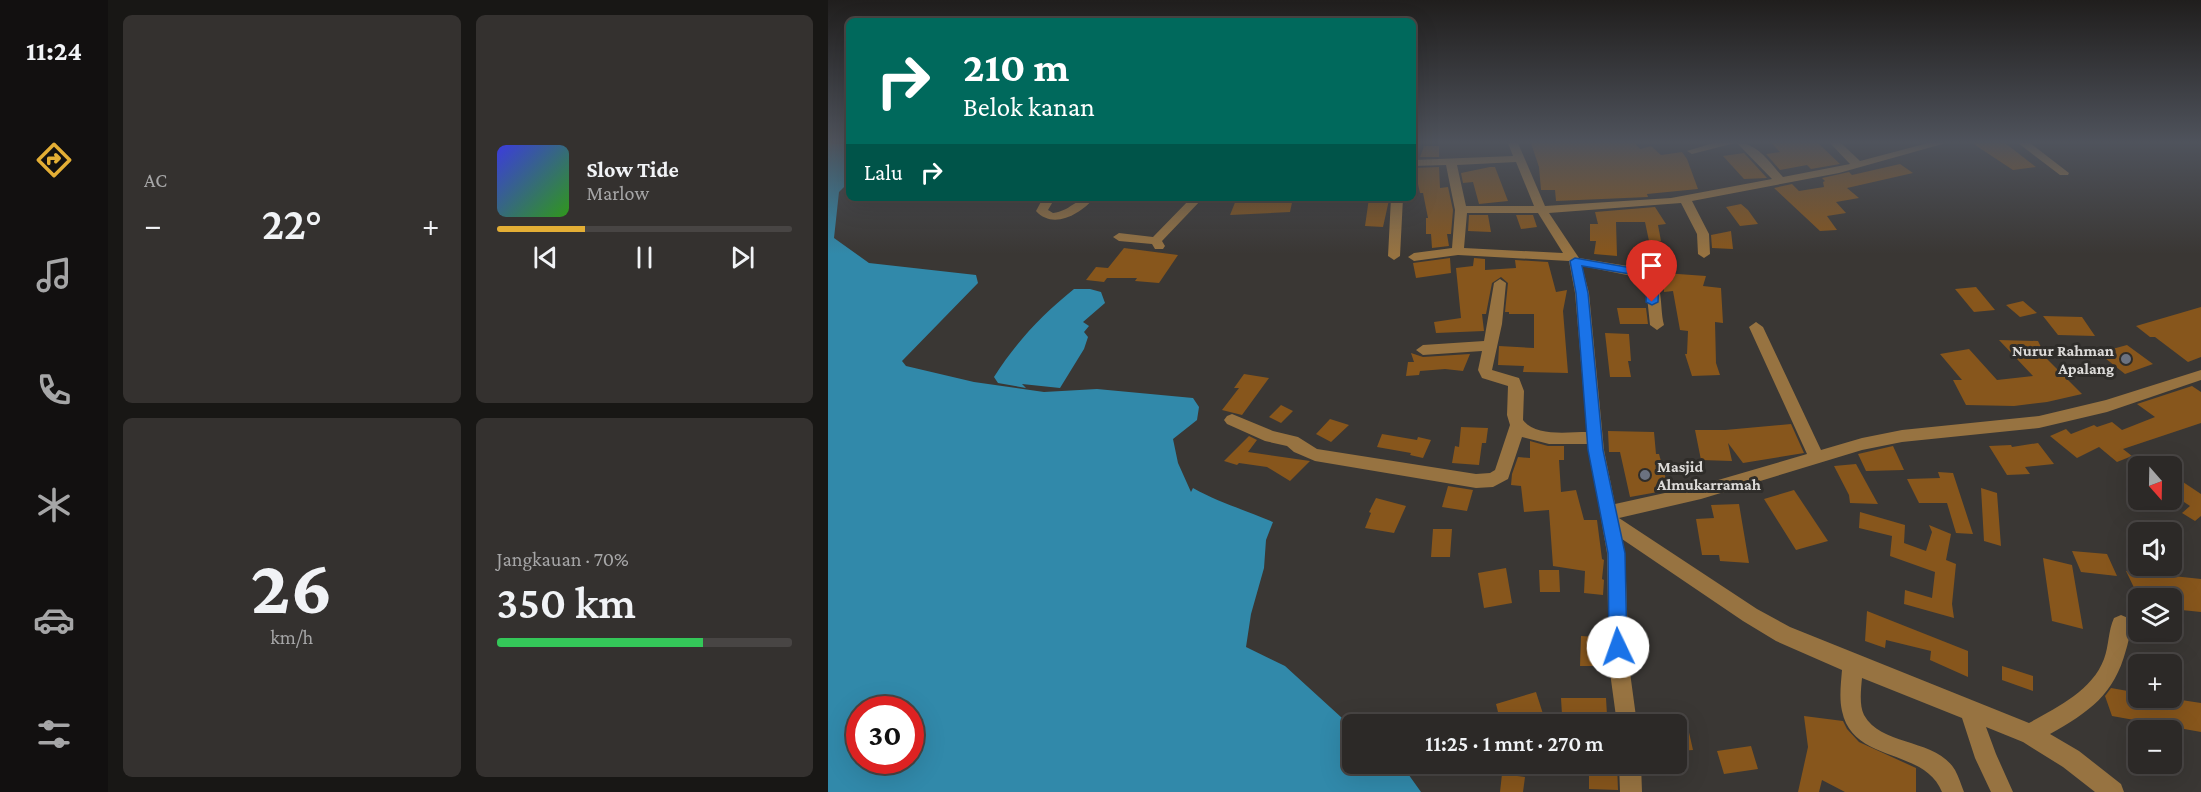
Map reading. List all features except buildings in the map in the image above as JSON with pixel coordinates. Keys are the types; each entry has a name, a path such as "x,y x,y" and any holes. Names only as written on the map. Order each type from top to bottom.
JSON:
{"street":[{"path":"1455,180 1461,210 1458,251"},
{"path":"1529,180 1541,209 1574,259 1582,293 1594,438 1616,553 1619,665 1626,714"},
{"path":"1461,210 1593,207 1685,199 1784,180"},
{"path":"1685,199 1704,234 1704,254"},
{"path":"1047,201 1042,211 1046,215 1054,216 1071,213 1085,201"},
{"path":"1119,237 1157,244 1194,201"},
{"path":"1394,256 1397,201"},
{"path":"1414,257 1458,251 1574,259 1641,272 1649,276 1653,282 1653,309 1657,325"},
{"path":"1232,420 1271,437 1292,441 1300,448 1315,455 1447,478 1488,482 1498,478 1502,474 1517,427 1514,382 1487,374 1485,370 1500,283"},
{"path":"1756,327 1817,459"},
{"path":"1423,350 1490,345"},
{"path":"1610,517 1876,441 2007,427 2062,417 2116,403 2201,375"},
{"path":"1517,427 1530,435 1594,438"},
{"path":"1610,517 1750,615 1783,634 1852,664 2030,734 2071,759 2113,792"},
{"path":"2030,734 2079,704 2106,678 2118,651 2121,624"},
{"path":"1852,664 1852,710 1859,726 1871,736 1935,765 1951,783 1953,792"},
{"path":"1971,712 1986,758 2002,792"},
{"path":"1630,774 1631,792"}],"water":[{"path":"828,180 846,180 846,185 839,192 834,238 869,263 976,275 978,283 902,361 906,366 974,382 1044,392 1097,389 1193,398 1199,407 1197,420 1173,439 1178,463 1191,492 1193,488 1273,522 1266,540 1264,568 1251,614 1246,647 1285,666 1342,718 1342,774 1408,774 1421,792 828,792"},
{"path":"1074,289 1101,292 1105,303 1083,322 1089,326 1084,332 1088,337 1084,349 1060,388 1022,384 1026,388 998,383 994,377 1002,364 1040,319"}],"place":[{"name":"Nurur Rahman Apalang","path":"2126,359"},
{"name":"Masjid Almukarramah","path":"1645,475"}],"route":[{"path":"1618,647 1616,553 1596,450 1582,293 1575,261 1645,273 1652,278 1653,282 1652,302"}]}
